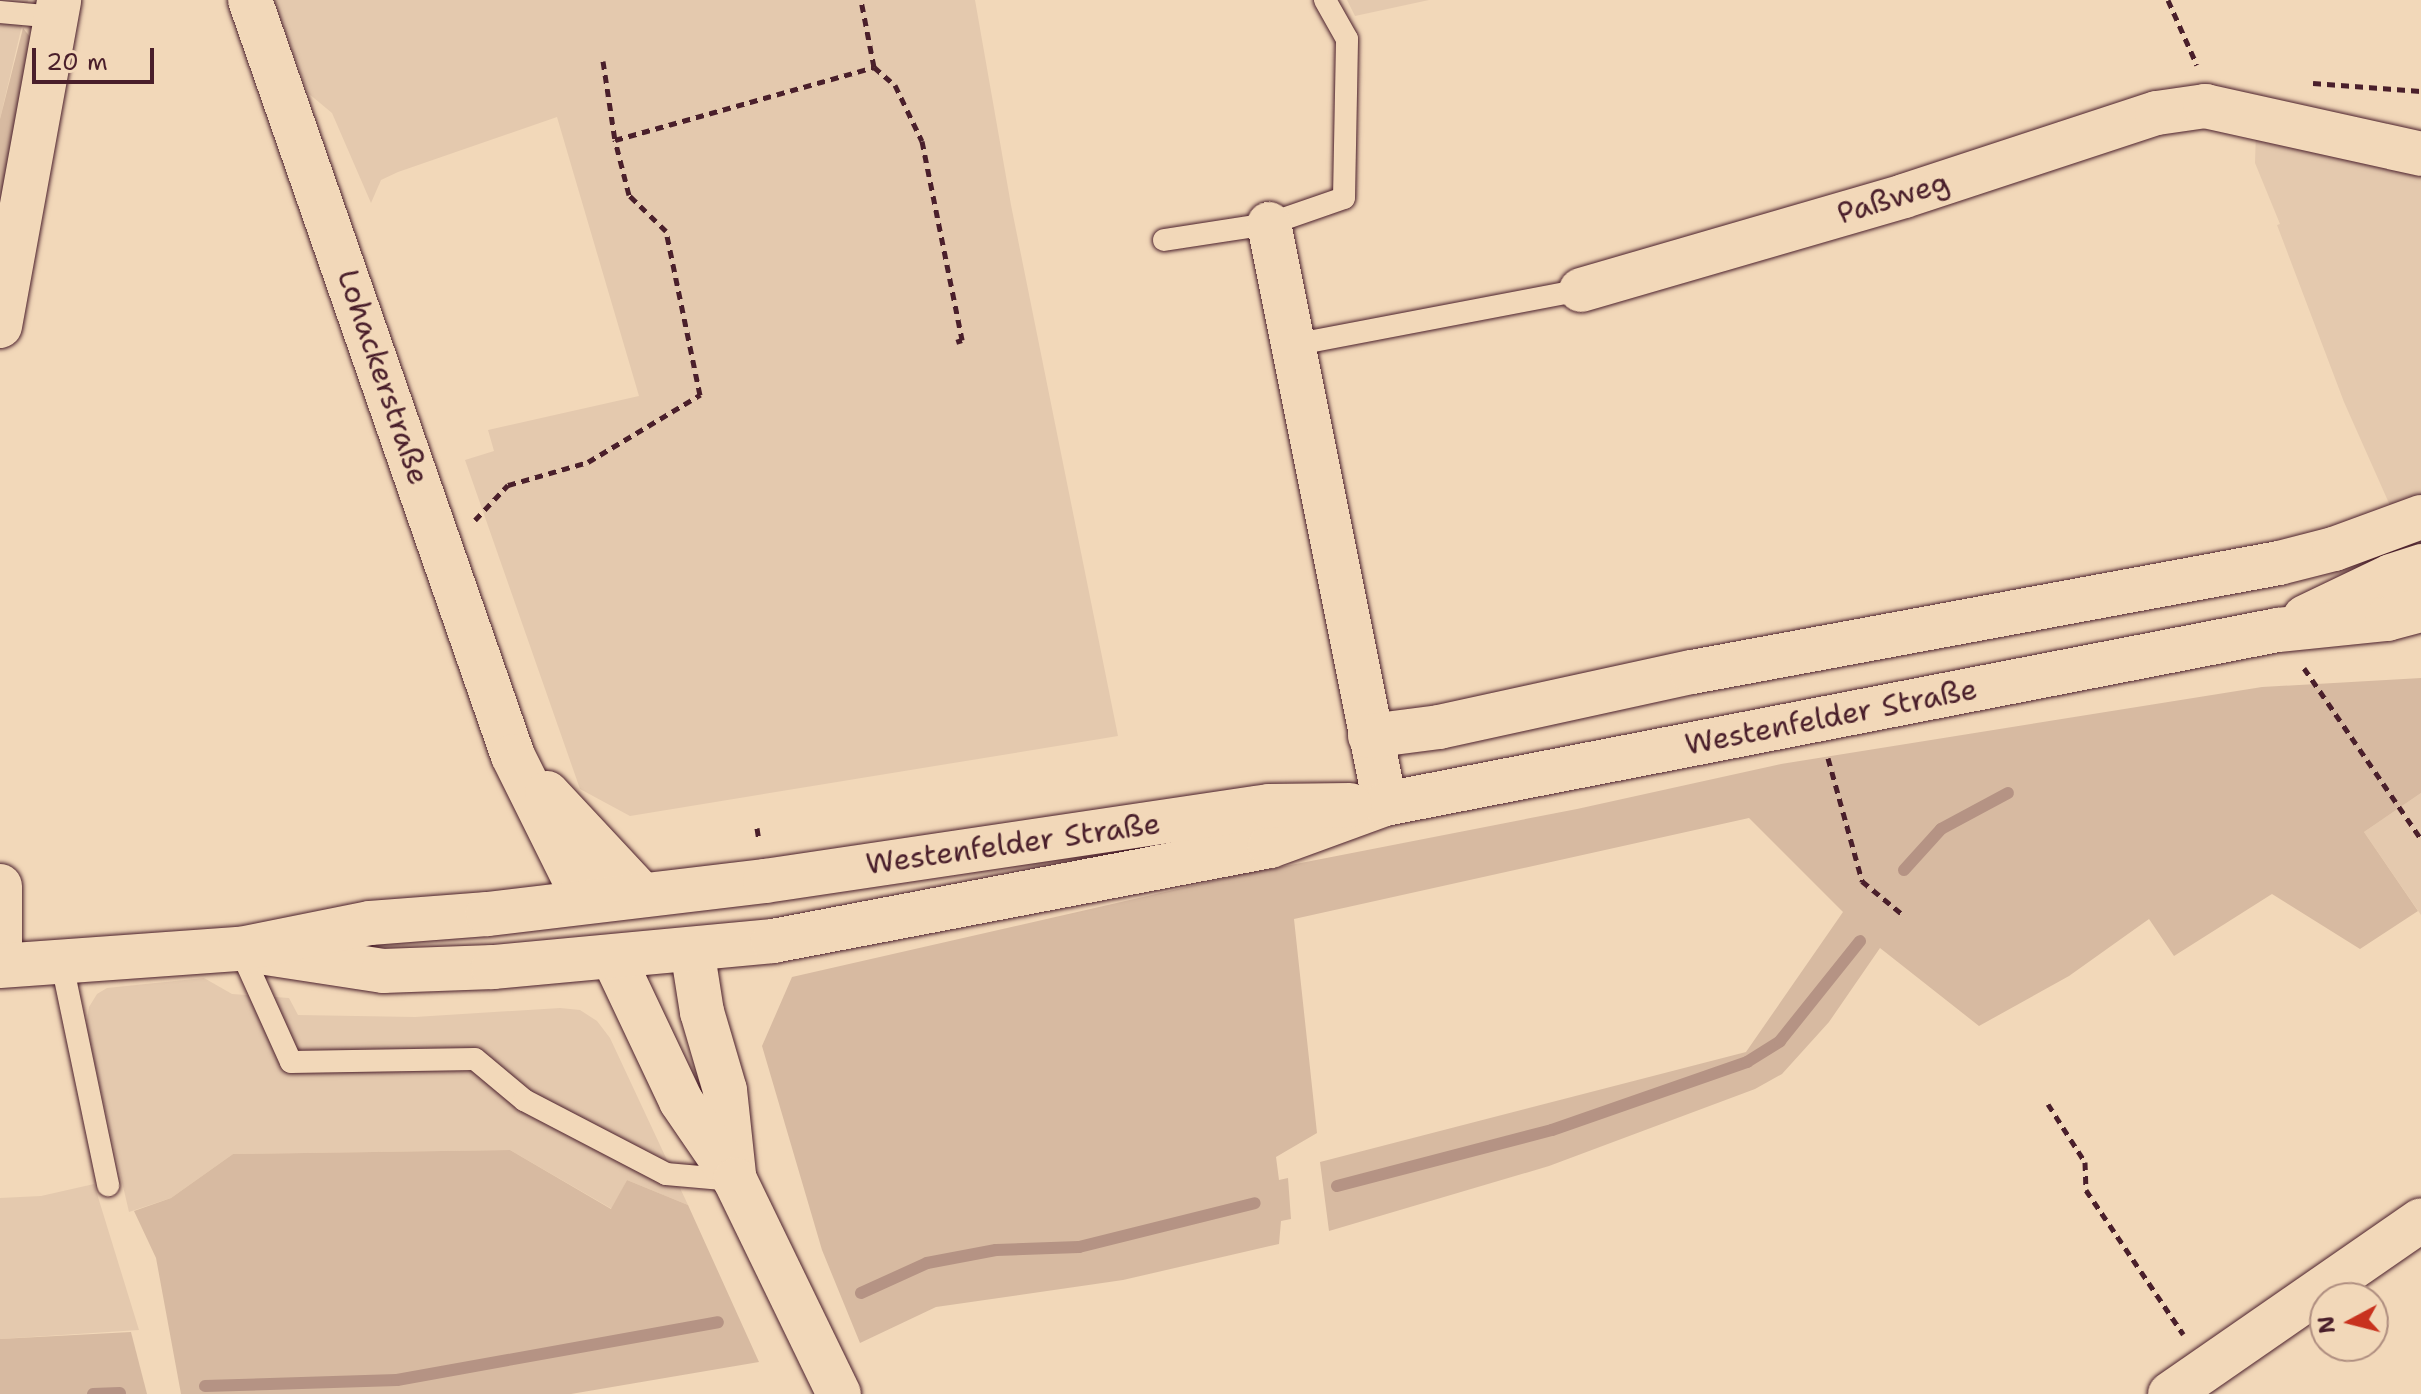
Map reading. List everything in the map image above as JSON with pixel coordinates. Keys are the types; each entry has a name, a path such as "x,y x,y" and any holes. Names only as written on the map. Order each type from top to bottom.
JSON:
{"street":[{"name":"Lohackerstraße","path":"250,0 444,550 513,756 585,901"},
{"path":"0,326 4,277 57,9"},
{"name":"Paßweg","path":"1581,290 1904,196 2157,113 2205,106 2421,154"},
{"path":"1269,224 1385,804"},
{"path":"1370,736 1439,727 1692,672 2279,563 2334,549 2421,517"},
{"name":"Westenfelder Straße","path":"2278,630 2391,576 2421,566"},
{"name":"Westenfelder Straße","path":"240,949 383,971 613,957 773,941 1270,846 1385,804 2278,630 2387,619 2421,610"},
{"name":"Lohackerstraße","path":"513,756 642,895"},
{"name":"Westenfelder Straße","path":"0,966 240,949 370,923 765,881 1269,806 1385,804"},
{"path":"0,886 0,953"},
{"path":"642,895 692,949 702,1012 725,1090 735,1180"},
{"path":"585,901 681,1101 735,1180 839,1394"},
{"path":"2170,1394 2421,1220"}],"lane":[{"path":"1164,240 1269,224 1344,198 1347,39 1325,0"},
{"path":"0,12 57,9"},
{"path":"1293,345 1581,290"},
{"path":"240,949 291,1062 475,1059 524,1100 666,1174 735,1180"},
{"path":"62,964 108,1185"}],"path":[{"path":"861,0 874,67 895,85 922,141 962,340 956,342"},
{"path":"2168,0 2201,73 2205,106"},
{"path":"444,550 508,485 588,462 700,395 666,231 629,195 615,140 603,61"},
{"path":"615,140 874,67"},
{"path":"2310,82 2338,87 2421,91"},
{"path":"2278,630 2421,839"},
{"path":"1819,718 1833,784 1862,881 1902,914"},
{"path":"2048,1104 2085,1162 2086,1190 2207,1368"}],"shaded area":[{"path":"0,0 28,0 0,119"},
{"path":"274,0 975,0 1011,205 1118,736 630,816 580,789 465,460 494,451 488,430 639,396 557,117 398,172 381,180 371,203 332,113 308,93"},
{"path":"1347,0 1429,0 1355,16"},
{"path":"23,28 34,42 0,243 0,119"},
{"path":"2256,131 2421,170 2421,497 2392,510 2344,402 2277,225 2280,224 2255,163"},
{"path":"2421,678 2421,793 2364,832 2418,911 2360,949 2272,894 2174,956 2149,919 2069,976 1979,1026 1880,948 1829,1022 1782,1074 1755,1089 1549,1166 1329,1231 1320,1162 1746,1052 1843,912 1749,818 1294,919 1317,1133 1276,1157 1279,1180 1288,1178 1291,1219 1281,1221 1279,1244 1123,1280 936,1307 860,1343 822,1250 762,1046 792,977 1239,875 1577,809 1781,764 2262,687"},
{"path":"2421,793 2421,915 2364,832"},
{"path":"204,978 232,994 289,998 298,1015 415,1017 560,1008 580,1010 597,1021 610,1038 688,1205 627,1180 612,1209 510,1150 233,1154 171,1198 129,1212 86,1026 89,1007 97,994 107,988"},
{"path":"510,1150 611,1209 627,1180 688,1205 759,1362 571,1394 181,1394 156,1258 134,1211 171,1198 233,1154"},
{"path":"94,1184 139,1330 0,1339 0,1198 41,1196"},
{"path":"131,1332 147,1394 0,1394 0,1339"}],"waterway":[{"path":"1904,870 1941,829 2008,793"},
{"path":"1337,1186 1552,1130 1747,1062 1780,1041 1860,941"},
{"path":"861,1293 927,1263 996,1250 1079,1247 1255,1203"},
{"path":"205,1386 397,1380 718,1322"},
{"path":"93,1394 120,1393"}]}
